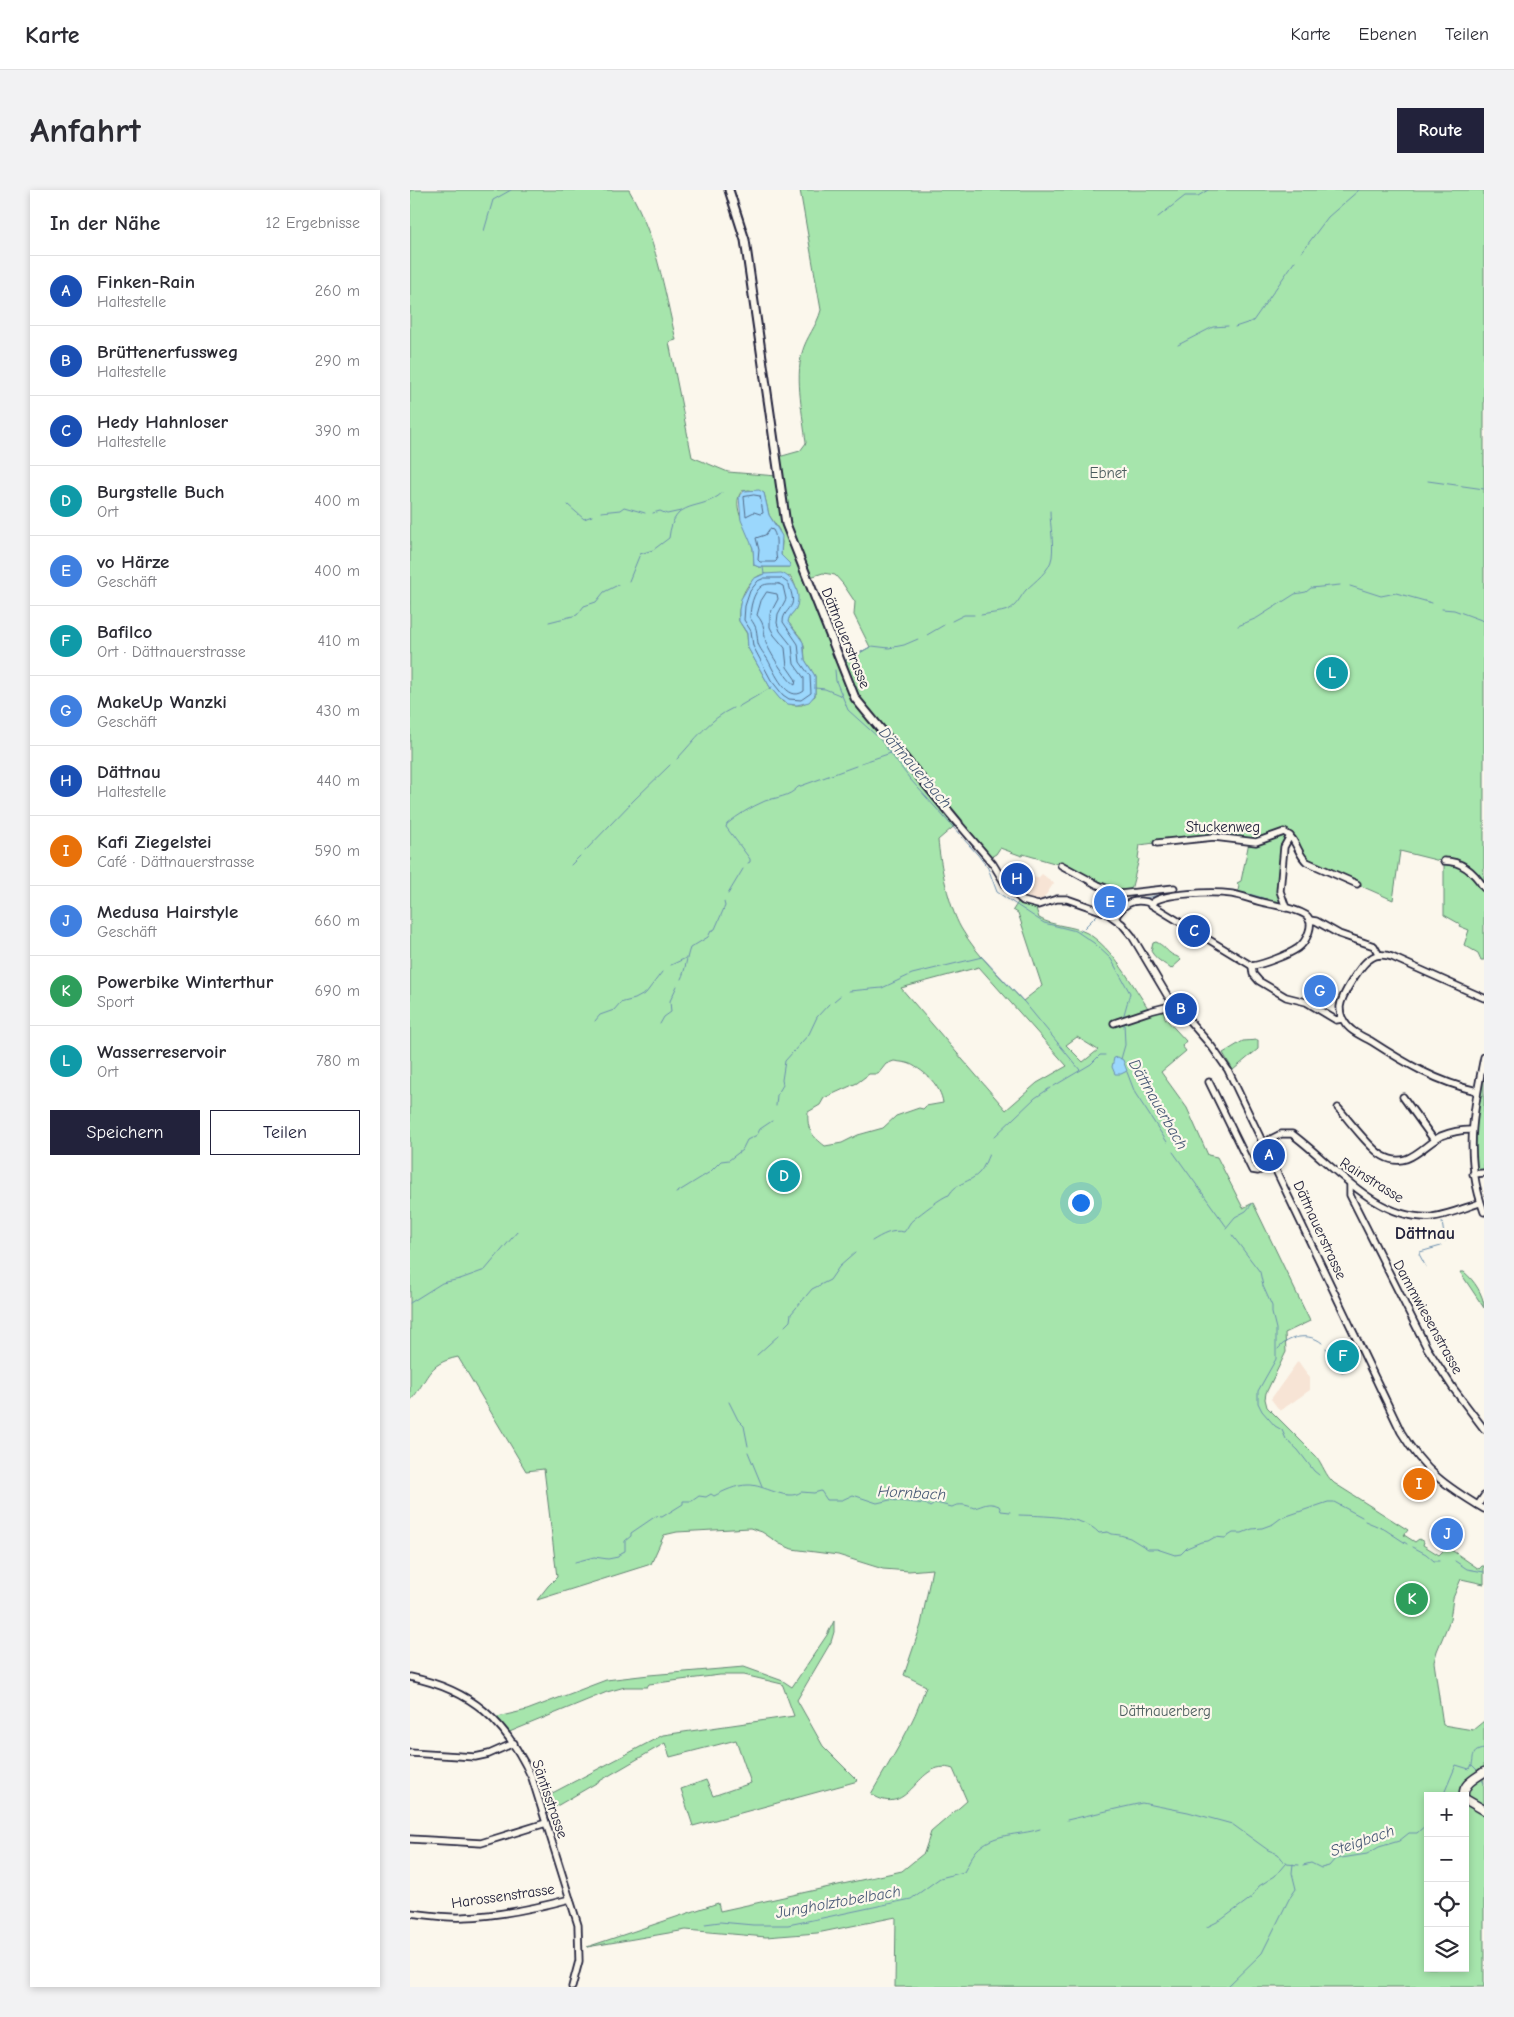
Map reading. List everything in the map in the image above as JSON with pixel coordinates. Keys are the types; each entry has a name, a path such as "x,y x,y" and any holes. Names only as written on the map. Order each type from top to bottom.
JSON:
{"main road":[{"path":"1463,1792 1466,1785 1484,1772"},
{"path":"1469,1800 1484,1810"}],"street":[{"name":"Dättnauerstrasse","path":"729,190 745,240 786,524 855,698 993,864 1007,887 1023,901 1038,904 1058,899 1067,899 1115,918 1130,933 1174,1006 1221,1059 1274,1164 1401,1432 1411,1449 1436,1477 1459,1495 1484,1509"},
{"name":"Stuckenweg","path":"1156,843 1205,837 1256,842 1282,832 1290,836"},
{"path":"1290,836 1301,856 1307,862 1357,884"},
{"path":"1286,908 1280,891 1284,847 1290,836"},
{"path":"1444,862 1454,862 1466,867 1476,876 1484,888"},
{"path":"1061,865 1098,885 1120,894 1174,888"},
{"path":"1151,904 1160,898 1212,893 1239,896 1303,914 1309,920 1317,921 1348,937 1374,946 1379,955"},
{"path":"1115,918 1116,904 1120,894"},
{"path":"1115,918 1122,908 1130,902 1142,901 1151,904 1252,966 1299,947 1310,930 1309,920"},
{"path":"1477,1091 1450,1084 1415,1069 1352,1030 1342,1019 1340,1009 1344,996 1365,963 1379,955 1389,956 1484,998"},
{"path":"1252,966 1254,977 1286,997 1306,1002 1336,1020 1342,1019"},
{"path":"1120,1021 1174,1006"},
{"path":"1484,1057 1471,1130 1474,1174 1484,1212"},
{"path":"1209,1082 1252,1169 1258,1171 1274,1164"},
{"path":"1404,1097 1434,1140"},
{"path":"1338,1108 1375,1149 1383,1156 1392,1159 1407,1159 1415,1156 1434,1140 1448,1133 1471,1130"},
{"name":"Rainstrasse","path":"1263,1143 1281,1134 1292,1134 1350,1184 1391,1209 1414,1216 1440,1215 1480,1202"},
{"path":"1474,1174 1484,1173"},
{"name":"Dammwiesenstrasse","path":"1350,1184 1350,1195 1423,1340 1450,1384 1484,1429"},
{"path":"1478,1505 1484,1496"},
{"name":"Säntisstrasse","path":"410,1678 439,1685 469,1699 493,1718 514,1743 532,1778 578,1925 579,1961 572,1987"},
{"path":"410,1752 475,1757 489,1754 514,1743"},
{"path":"410,1838 481,1843 546,1823"},
{"name":"Harossenstrasse","path":"410,1913 444,1917 471,1916 543,1906 570,1899"}],"shaded area":[{"path":"1042,874 1054,883 1043,899 1036,900 1023,896 1023,876 1038,878"},
{"path":"1298,1361 1310,1378 1310,1390 1280,1411 1271,1399"}],"green space":[{"path":"410,190 629,190 653,244 663,282 676,340 669,342 692,457 728,472 777,476 775,458 800,451 806,443 800,398 800,363 804,347 821,310 800,190 1484,190 1484,960 1481,960 1478,953 1464,945 1469,930 1459,926 1460,924 1444,915 1444,862 1400,851 1393,900 1311,864 1293,839 1286,841 1280,891 1286,908 1237,895 1239,886 1237,883 1241,881 1249,842 1208,839 1140,845 1139,859 1130,894 1122,894 1061,865 1023,854 1022,856 1000,848 996,854 989,858 958,823 938,840 946,885 961,928 982,957 1023,1001 1042,986 1018,913 1013,910 1020,899 1035,905 1039,918 1087,933 1114,958 1150,1011 1163,1008 1165,1018 1186,1041 1182,1046 1186,1051 1161,1072 1187,1108 1208,1155 1217,1157 1243,1208 1253,1203 1310,1321 1285,1333 1286,1352 1266,1393 1267,1407 1316,1456 1328,1477 1334,1483 1408,1530 1404,1535 1415,1542 1419,1539 1424,1542 1423,1545 1439,1555 1447,1547 1479,1569 1484,1566 1484,1584 1461,1579 1453,1598 1450,1620 1434,1662 1443,1725 1473,1730 1484,1721 1484,1987 895,1987 896,1917 817,1933 766,1937 686,1930 587,1947 718,1903 720,1911 902,1871 924,1853 931,1832 967,1801 953,1769 941,1767 930,1771 905,1795 896,1800 885,1800 871,1794 909,1728 926,1686 904,1675 921,1625 932,1569 909,1571 883,1569 838,1555 792,1549 780,1544 762,1532 750,1528 677,1532 664,1535 651,1564 537,1600 557,1577 544,1469 526,1471 458,1357 447,1360 433,1368 410,1401","holes":["749,490 764,493 769,515 779,530 782,542 781,555 790,564 790,567 759,567 754,565 753,549 739,512 738,504 742,491","823,573 835,575 855,602 854,615 870,647 841,663 807,578","764,574 791,577 797,592 797,605 788,622 801,638 804,645 805,660 815,676 815,696 802,705 783,702 770,687 748,648 747,634 739,621 739,614 744,593 758,576","979,967 1067,1066 1037,1083 1006,1110 901,988","1077,1037 1098,1050 1083,1062 1066,1045","894,1061 904,1062 921,1071 936,1085 943,1103 926,1106 923,1109 919,1108 896,1116 883,1128 858,1135 842,1143 825,1146 816,1139 809,1128 808,1112 820,1105 824,1098 857,1083 869,1074 878,1074 886,1064"]},
{"path":"1156,942 1181,960 1171,969 1157,959 1151,951 1153,943"},
{"path":"1258,1040 1258,1049 1233,1070 1223,1053 1243,1041"},
{"path":"1484,1057 1484,1173 1473,1174 1471,1148"},
{"path":"1460,1272 1464,1272 1475,1283 1484,1303 1484,1308"},
{"path":"834,1621 834,1632 831,1642 797,1700 823,1746 858,1781 693,1826 681,1789 706,1780 713,1796 751,1783 736,1740 670,1757 665,1743 543,1814 539,1800 663,1735 794,1716 782,1684 744,1675 720,1675 649,1684 647,1687 625,1687 607,1692 507,1733 493,1718 527,1710 606,1680 649,1675 744,1667 783,1681 792,1687 827,1635"}],"water":[{"path":"759,490 764,493 769,515 782,536 781,555 790,564 790,567 759,567 754,565 753,548 741,520 739,497 744,491"},
{"path":"781,573 790,578 796,587 798,603 788,622 803,642 805,660 815,676 815,695 809,702 797,705 788,704 780,699 770,687 748,648 747,633 739,621 741,599 753,579 764,574"},
{"path":"1118,1057 1123,1060 1127,1071 1115,1074 1112,1067 1114,1058"}],"waterway":[{"path":"484,231 493,200 511,190"},
{"path":"1158,217 1185,196 1198,196 1208,190"},
{"path":"1301,253 1328,217 1359,190"},
{"path":"1235,327 1253,321 1295,261"},
{"path":"1178,345 1213,327 1228,326"},
{"path":"1428,481 1484,489"},
{"path":"629,581 640,554 653,550 669,538 676,516 689,507 705,503 722,493"},
{"path":"568,505 584,519 592,516"},
{"path":"601,512 620,510 624,507 645,513"},
{"path":"653,513 660,511 667,514 681,511"},
{"name":"Dättnauerbach","path":"981,615 1001,612 1011,608 1048,567 1052,557 1050,511"},
{"path":"763,567 764,574"},
{"path":"549,622 577,615 584,606 596,602 604,592 618,585"},
{"path":"1238,626 1257,618 1295,594 1306,592 1311,588 1340,585"},
{"path":"1350,586 1381,596 1396,593 1432,603"},
{"path":"1442,609 1454,610 1484,621"},
{"name":"Dättnauerbach","path":"952,621 964,615 974,615"},
{"name":"Dättnauerbach","path":"927,635 944,625"},
{"name":"Dättnauerbach","path":"845,661 872,646 889,648 904,645 918,639"},
{"name":"Dättnauerbach","path":"835,670 836,681 848,710 879,738 910,779 978,855 988,868 997,892 1044,923 1076,931 1094,943 1111,959 1130,993 1123,1018"},
{"path":"738,707 772,687"},
{"path":"815,688 825,689 842,696"},
{"name":"Dättnauerbach","path":"677,759 709,724 733,708"},
{"path":"861,763 891,753"},
{"name":"Dättnauerbach","path":"585,851 670,765"},
{"path":"748,863 750,859 726,827 727,824 745,811 765,801 787,795 798,787 856,766"},
{"name":"Dättnauerbach","path":"571,865 580,856"},
{"path":"728,894 743,869"},
{"path":"1120,903 1131,899 1179,891 1208,889 1237,892 1266,899"},
{"path":"681,979 690,948 708,937 711,931 715,929 725,906 724,902"},
{"path":"1080,932 1097,915"},
{"path":"849,991 882,988 912,974 982,957 1025,1003 1080,1070"},
{"path":"671,965 686,958"},
{"path":"595,1021 600,1015 614,1010 620,1003 635,999 646,993 662,972"},
{"path":"660,1024 664,1017 671,1012 670,1001 677,986"},
{"path":"834,1001 840,996"},
{"path":"776,1106 777,1095 783,1085 785,1061 809,1034 817,1017 829,1004"},
{"name":"Dättnauerbach","path":"1121,1059 1125,1045 1124,1022"},
{"path":"1054,1086 1091,1064 1100,1055 1105,1055"},
{"name":"Dättnauerbach","path":"1127,1072 1135,1093 1167,1142"},
{"path":"994,1137 1035,1098 1050,1088"},
{"path":"676,1193 710,1172 721,1161 729,1160 742,1150 747,1140 757,1135 760,1129 772,1121"},
{"name":"Dättnauerbach","path":"1173,1152 1226,1226"},
{"path":"872,1241 891,1232 904,1232 921,1213 979,1173 989,1154"},
{"path":"1226,1228 1235,1217 1246,1211 1252,1204"},
{"path":"1442,1222 1445,1241"},
{"path":"410,1303 442,1283 485,1270 517,1232"},
{"name":"Dättnauerbach","path":"1232,1235 1260,1272 1263,1286 1272,1306 1276,1329 1276,1359 1258,1391 1258,1403 1262,1411 1275,1426 1282,1430 1286,1439 1319,1475"},
{"path":"1426,1267 1419,1254 1420,1252 1441,1246"},
{"path":"785,1326 790,1321 791,1314 812,1289 830,1280 839,1267 855,1253"},
{"path":"757,1355 779,1335"},
{"path":"1278,1349 1287,1341 1299,1337 1311,1337 1322,1343"},
{"path":"1326,1348 1338,1370 1343,1372 1349,1369"},
{"path":"729,1402 738,1420 744,1426 748,1446"},
{"path":"748,1452 762,1486"},
{"name":"Hornbach","path":"575,1562 594,1557 608,1559 618,1557 625,1551 625,1541 631,1536 631,1533 656,1516 662,1517 683,1504 683,1501 692,1501 699,1496 706,1497 711,1494 714,1496 744,1485 754,1485 789,1495 821,1491 827,1500 842,1500 853,1495 877,1503 890,1500 926,1504 930,1507 936,1503 952,1507 963,1505 974,1508 991,1504 999,1506 1001,1511 1010,1512"},
{"name":"Hornbach","path":"1019,1515 1050,1516 1073,1520 1092,1527 1099,1533 1108,1532 1120,1535 1130,1538 1148,1549 1157,1549 1175,1555 1181,1554 1187,1548 1215,1537 1225,1538 1233,1533 1242,1533 1262,1528 1273,1524 1281,1518 1328,1502 1334,1502 1362,1517"},
{"name":"Hornbach","path":"1365,1521 1384,1529 1407,1544"},
{"name":"Hornbach","path":"1413,1547 1434,1561 1439,1561"},
{"name":"Hornbach","path":"1455,1561 1467,1569 1484,1572"},
{"name":"Steigbach","path":"1445,1792 1456,1765 1469,1769 1474,1754 1484,1749"},
{"path":"1472,1765 1478,1771"},
{"name":"Jungholztobelbach","path":"1067,1820 1142,1803 1188,1812 1232,1824 1268,1850 1278,1854 1286,1864 1299,1865"},
{"name":"Steigbach","path":"1303,1865 1311,1863 1321,1868 1329,1866 1335,1859 1367,1854 1379,1847 1399,1841 1409,1833 1417,1833 1424,1827"},
{"name":"Jungholztobelbach","path":"705,1924 720,1922 753,1925 788,1925 911,1899 940,1878 964,1872 976,1851 990,1841 1040,1829"},
{"path":"1207,1927 1221,1920 1251,1898 1259,1886 1275,1876 1285,1864"},
{"path":"1227,1987 1262,1953 1296,1889 1292,1873 1293,1864"}],"place":[{"name":"Wasserreservoir","path":"1332,673"},
{"name":"Dättnau","path":"1017,879"},
{"name":"vo Härze","path":"1110,902"},
{"name":"Hedy Hahnloser","path":"1194,931"},
{"name":"MakeUp Wanzki","path":"1320,991"},
{"name":"Brüttenerfussweg","path":"1181,1009"},
{"name":"Finken-Rain","path":"1269,1155"},
{"name":"Burgstelle Buch","path":"784,1176"},
{"name":"Bafilco","path":"1343,1356"},
{"name":"Kafi Ziegelstei","path":"1419,1484"},
{"name":"Medusa Hairstyle","path":"1447,1534"},
{"name":"Powerbike Winterthur","path":"1412,1599"}],"district":[{"name":"Dättnau","path":"1425,1233"}],"park label":[{"name":"Ebnet","path":"1108,473"},
{"name":"Dättnauerberg","path":"1165,1711"}]}
